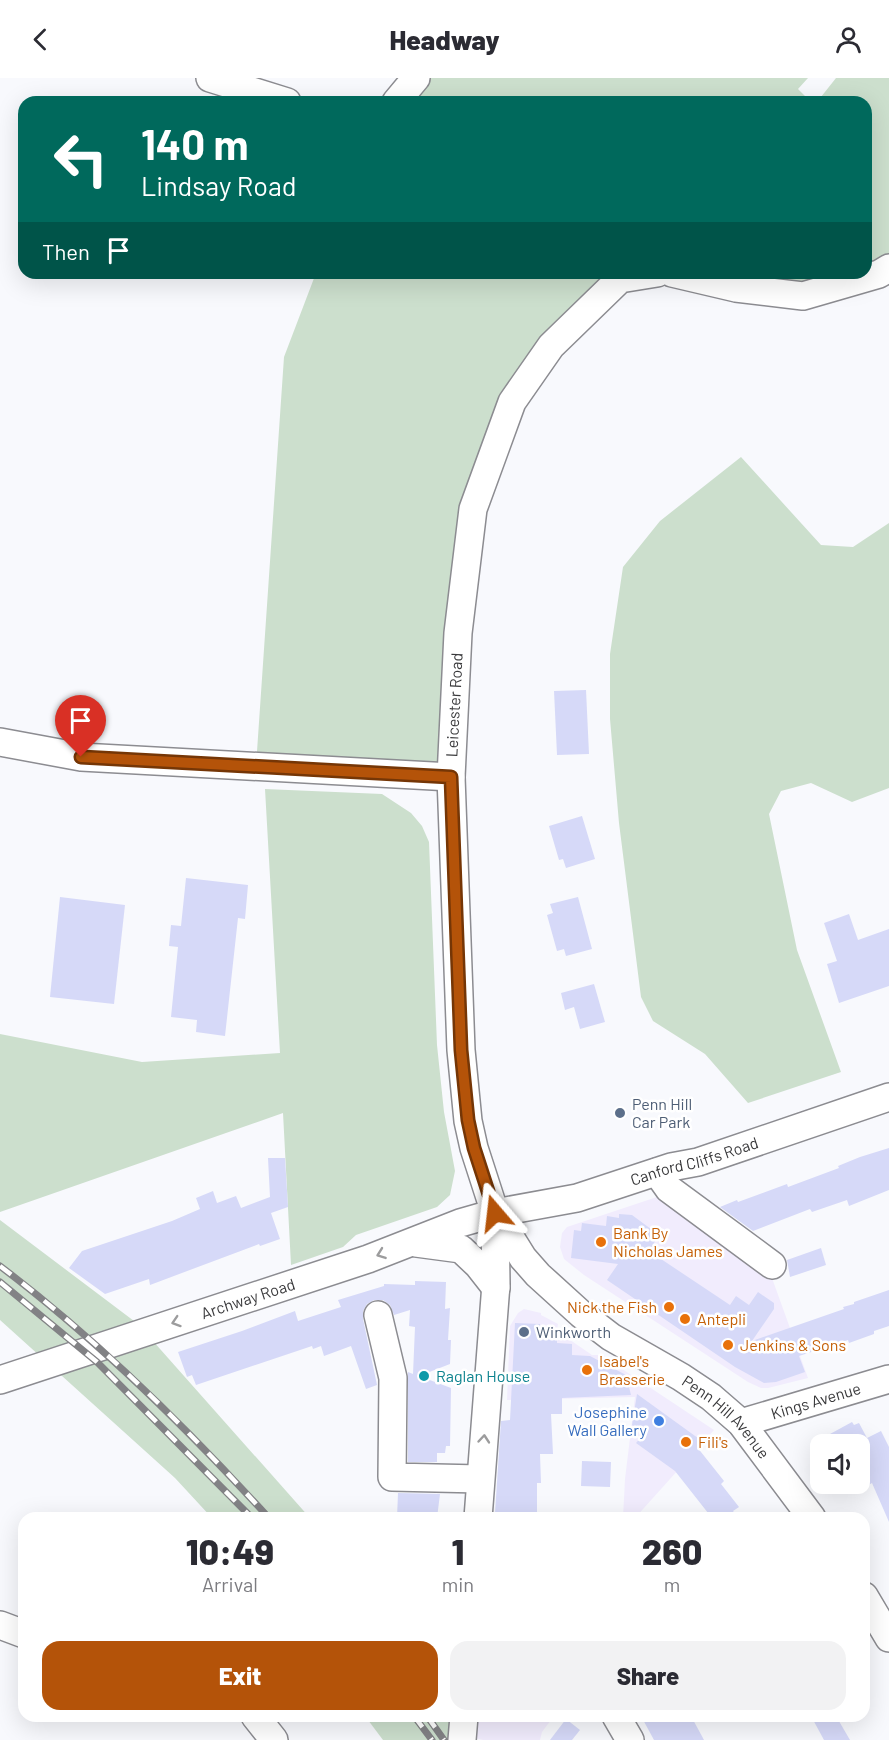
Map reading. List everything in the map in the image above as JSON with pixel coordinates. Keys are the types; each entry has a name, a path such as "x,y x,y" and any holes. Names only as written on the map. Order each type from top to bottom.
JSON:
{"street":[{"path":"210,78 268,96"},
{"path":"401,96 416,78"},
{"path":"872,276 889,268"},
{"name":"Leicester Road","path":"495,1213 474,1148 468,1120 461,1050 451,777 458,633 473,509 512,402 551,346 615,279"},
{"path":"698,279 736,288 803,296 862,279"},
{"path":"0,742 81,757 451,777"},
{"name":"Canford Cliffs Road","path":"495,1213 577,1198 671,1167 698,1162 889,1096"},
{"path":"657,1172 669,1189 772,1265"},
{"path":"478,1512 496,1288 495,1213"},
{"name":"Archway Road","path":"0,1380 414,1243 459,1223 495,1213"},
{"name":"Penn Hill Avenue","path":"495,1213 523,1258 538,1275 581,1314 611,1337 702,1391 741,1423 808,1512"},
{"path":"414,1243 461,1249 478,1265 496,1288"},
{"path":"378,1315 393,1378 392,1477 480,1479"},
{"name":"Kings Avenue","path":"741,1423 889,1379"},
{"path":"870,1606 889,1638"},
{"path":"0,1625 18,1632"},
{"path":"260,1722 274,1740"},
{"path":"462,1740 464,1722"},
{"path":"620,1722 630,1740"}],"shaded area":[{"path":"663,1195 768,1267 808,1378 768,1388 761,1388 748,1382 584,1275 564,1259 560,1247 562,1233 567,1227"},
{"path":"524,1309 541,1313 558,1324 557,1331 592,1355 601,1355 714,1430 640,1512 623,1512 635,1397 507,1400 510,1326 518,1313"},
{"path":"463,1722 550,1722 542,1732 540,1740 483,1740 462,1735"}],"green space":[{"path":"416,78 808,78 798,89 805,96 401,96"},
{"path":"836,78 889,78 889,268 872,274 872,96 822,96"},
{"path":"314,279 620,279 551,346 473,509 451,777 256,766 284,357"},
{"path":"706,279 855,279 803,296"},
{"path":"741,457 821,545 853,547 889,523 889,788 852,802 811,783 781,791 769,814 797,950 841,1072 748,1103 705,1054 653,1021 641,997 619,823 610,719 610,654 623,567 660,521"},
{"path":"265,789 382,794 411,813 422,826 429,842 437,1045 444,1112 455,1171 450,1195 437,1207 356,1235 343,1247 291,1265 283,1113 0,1212 0,1034 142,1062 280,1053"},
{"path":"0,1220 134,1321 305,1512 206,1512 175,1478 0,1320"},
{"path":"370,1722 464,1722 462,1740 383,1740"}],"building":[{"path":"586,690 589,754 557,755 554,691"},
{"path":"582,816 595,859 566,868 563,859 559,860 549,826"},
{"path":"186,878 248,885 245,919 238,918 225,1036 196,1032 197,1020 171,1017 178,947 169,946 171,925 181,926"},
{"path":"60,897 125,905 114,1004 50,997"},
{"path":"578,897 592,949 566,956 564,949 557,951 547,915 553,913 550,904"},
{"path":"849,914 858,940 889,929 889,986 839,1003 827,964 837,961 824,923"},
{"path":"594,984 605,1022 580,1029 574,1007 565,1010 561,993"},
{"path":"889,1148 889,1190 849,1206 847,1200 812,1212 810,1209 753,1231 720,1207 787,1184 788,1187 839,1168 838,1166 860,1157"},
{"path":"268,1158 285,1158 288,1207 271,1213 280,1239 260,1246 259,1244 150,1285 149,1279 105,1294 69,1268 82,1251 172,1221 200,1209 196,1198 213,1191 217,1203 236,1196 241,1208 270,1197"},
{"path":"619,1214 632,1215 659,1235 649,1251 730,1305 736,1296 749,1305 758,1292 774,1303 774,1309 752,1341 844,1309 843,1307 854,1304 854,1302 889,1290 889,1326 849,1343 848,1340 799,1356 805,1372 776,1382 764,1383 735,1367 607,1280 618,1264 571,1258 574,1230 581,1231 582,1223 606,1226 607,1216 619,1218"},
{"path":"821,1248 826,1265 790,1277 787,1260"},
{"path":"415,1281 446,1282 445,1309 450,1308 448,1340 451,1340 450,1364 419,1376 451,1388 450,1446 446,1446 445,1453 437,1453 437,1462 408,1462 408,1372 413,1374 415,1327 409,1326 410,1310 394,1315 390,1305 383,1300 374,1300 367,1304 363,1311 377,1385 366,1389 351,1346 324,1356 321,1346 313,1349 312,1346 196,1385 192,1375 187,1377 178,1352 295,1311 298,1321 341,1307 338,1300 384,1286 384,1284 415,1285"},
{"path":"515,1323 540,1324 540,1334 557,1335 557,1343 572,1344 572,1355 590,1356 626,1375 631,1395 562,1398 562,1414 551,1414 553,1454 540,1454 541,1483 537,1483 537,1512 495,1512 501,1421 510,1420"},
{"path":"637,1394 702,1441 697,1447 724,1481 721,1484 739,1507 734,1512 707,1512 675,1471 636,1443 644,1434 632,1425"},
{"path":"852,1422 854,1425 859,1423 865,1434 830,1434"},
{"path":"881,1431 889,1447 889,1522 872,1483 870,1484 870,1436"},
{"path":"582,1461 611,1462 610,1487 581,1486"},
{"path":"398,1493 440,1494 438,1512 397,1512"},
{"path":"564,1722 570,1722 580,1730 572,1740 550,1740"},
{"path":"644,1722 694,1722 704,1740 654,1740"},
{"path":"814,1722 840,1722 850,1740 824,1740"}],"railway":[{"path":"0,1266 106,1354 206,1451 263,1512"},
{"path":"0,1282 97,1362 246,1512"},
{"path":"418,1722 432,1740"},
{"path":"431,1722 444,1740"}],"place":[{"name":"Penn Hill Car Park","path":"620,1113"},
{"name":"Bank By Nicholas James","path":"601,1242"},
{"name":"Nick the Fish","path":"669,1307"},
{"name":"Antepli","path":"685,1319"},
{"name":"Winkworth","path":"524,1332"},
{"name":"Jenkins & Sons","path":"728,1345"},
{"name":"Isabel's Brasserie","path":"587,1370"},
{"name":"Raglan House","path":"424,1376"},
{"name":"Josephine Wall Gallery","path":"659,1421"},
{"name":"Fili's","path":"686,1442"}],"route":[{"path":"81,757 451,777 461,1050 468,1120 474,1148 495,1213"}]}
